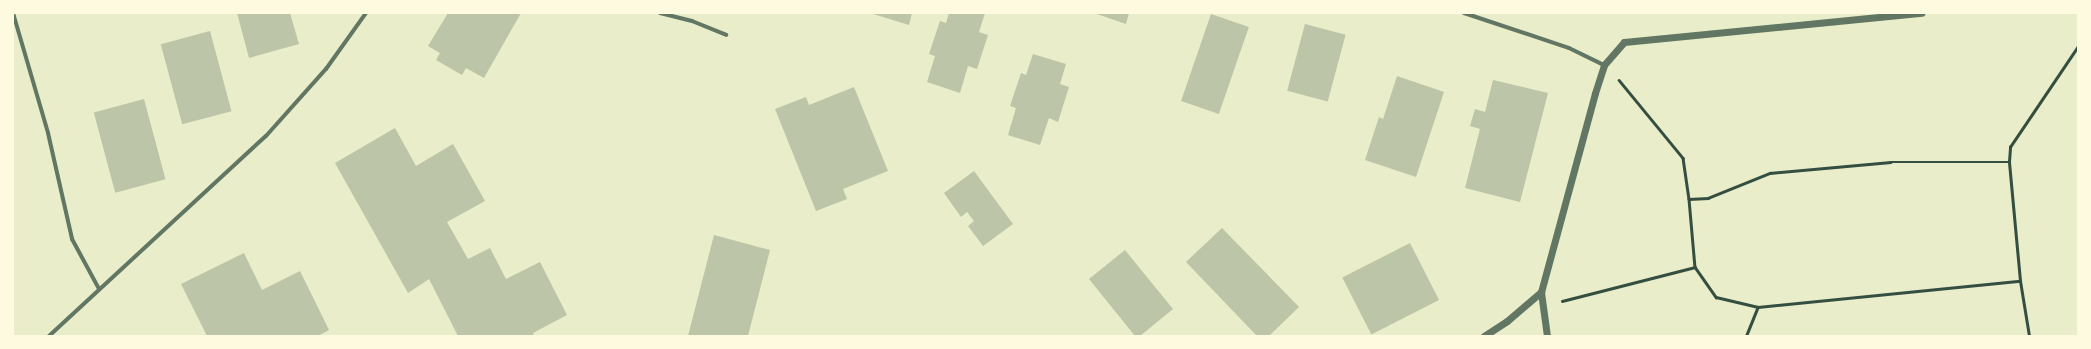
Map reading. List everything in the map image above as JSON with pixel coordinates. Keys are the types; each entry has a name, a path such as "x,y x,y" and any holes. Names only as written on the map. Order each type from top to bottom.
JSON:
{"street":[{"path":"13,13 48,133 72,239 99,289"},
{"path":"49,336 266,136 326,69 366,13"},
{"path":"660,13 692,21 726,35"},
{"path":"1464,13 1569,48 1604,65"},
{"path":"1546,336 1541,292 1604,65 1624,42 1922,13"},
{"path":"1484,336 1507,321 1541,292"}],"path":[{"path":"2029,336 2020,281 2009,162 2010,147 2078,46"},
{"path":"1604,65 1683,158 1689,199 1694,267 1716,297 1758,307 2020,281"},
{"path":"1689,199 1708,198 1770,173 1890,162 2009,162"},
{"path":"1541,292 1562,301 1694,267"},
{"path":"1746,336 1758,307"}],"building":[{"path":"237,13 290,13 299,44 249,58"},
{"path":"448,13 521,13 484,78 466,68 462,75 436,60 440,53 428,46"},
{"path":"870,13 912,13 909,25"},
{"path":"949,13 985,13 979,32 988,35 977,69 968,66 960,93 927,82 935,56 929,54 940,21 946,23"},
{"path":"1094,13 1129,13 1126,24"},
{"path":"1211,14 1249,27 1219,114 1181,101"},
{"path":"1305,24 1346,35 1328,102 1287,91"},
{"path":"210,31 231,111 182,124 161,44"},
{"path":"1033,54 1066,64 1060,84 1069,87 1058,122 1049,118 1040,145 1008,135 1016,108 1010,106 1021,73 1026,75"},
{"path":"1397,76 1444,92 1416,177 1365,160 1379,117 1383,119"},
{"path":"1493,80 1548,93 1520,202 1465,188 1480,129 1470,126 1475,109 1485,112"},
{"path":"854,87 888,171 843,189 847,199 816,211 775,109 806,97 809,105"},
{"path":"144,99 165,179 115,193 94,112"},
{"path":"395,128 416,166 453,144 485,201 447,222 468,259 490,248 506,279 540,262 567,315 533,333 534,336 458,336 429,279 408,293 335,163"},
{"path":"974,171 1013,224 983,246 968,226 974,221 967,212 961,217 944,193"},
{"path":"1222,228 1299,307 1269,336 1257,336 1186,262"},
{"path":"714,235 770,250 748,336 688,336"},
{"path":"1410,243 1439,300 1371,335 1342,278"},
{"path":"1125,250 1173,309 1140,336 1135,336 1089,279"},
{"path":"244,253 262,290 300,271 329,330 318,336 207,336 181,284"}]}
